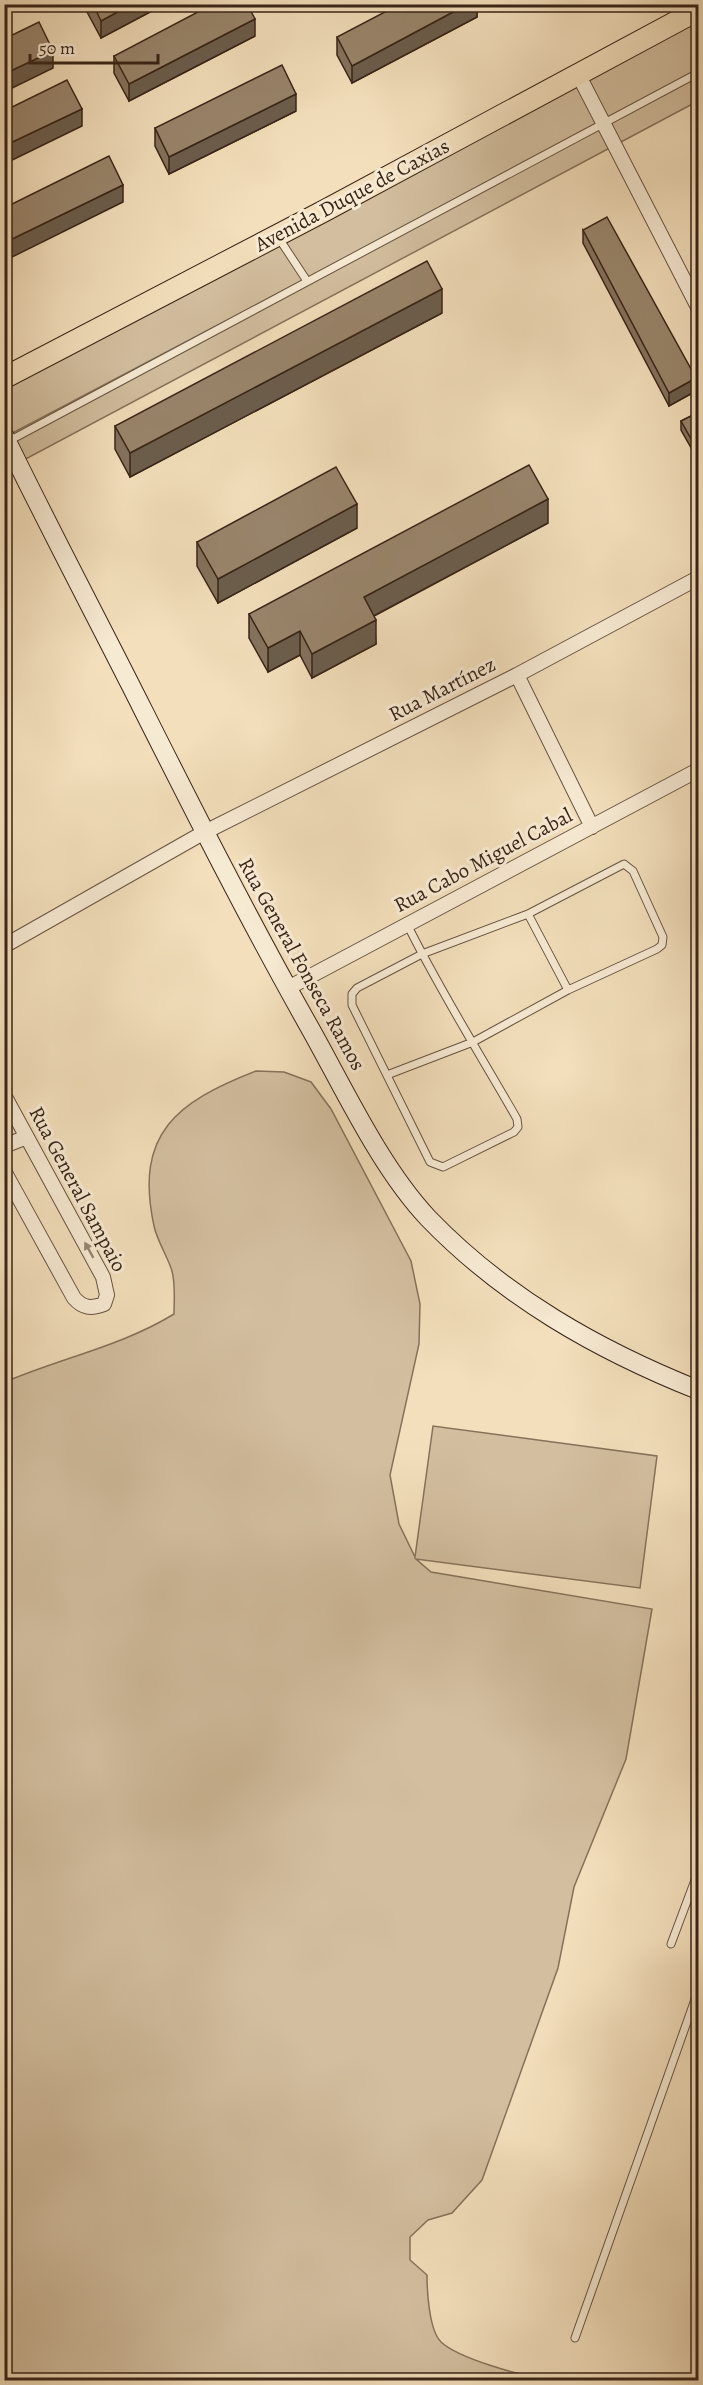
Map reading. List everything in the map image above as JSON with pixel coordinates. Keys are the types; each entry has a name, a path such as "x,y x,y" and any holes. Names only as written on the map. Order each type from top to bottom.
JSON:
{"main road":[{"name":"Avenida Duque de Caxias","path":"4,378 699,10"}],"street":[{"path":"578,74 699,307"},
{"name":"Rua General Fonseca Ramos","path":"5,440 203,833 389,1167 426,1216 467,1256 553,1320 640,1367 699,1390"},
{"name":"Rua Martínez","path":"4,946 203,833 517,675 699,578"},
{"path":"517,675 592,827"},
{"name":"Rua Cabo Miguel Cabal","path":"288,988 699,770"},
{"name":"Rua General Sampaio","path":"4,1095 103,1277 107,1295 104,1304 93,1308 80,1305 74,1298 4,1171"},
{"path":"4,1146 27,1137"}],"lane":[{"path":"5,440 699,74"},
{"path":"277,235 307,281"},
{"path":"387,1075 473,1042 568,990 662,945 663,937 633,871 624,864 528,914 422,954 357,988 352,994 352,1005 430,1162 443,1167 514,1132 518,1127 517,1119 473,1042 422,954 407,924"},
{"path":"528,914 568,990"},
{"path":"671,1944 699,1872"},
{"path":"574,2338 699,1991"}],"shaded area":[{"path":"698,9 698,101 5,470 5,443 541,155 5,437 5,372"},
{"path":"256,1071 284,1072 311,1082 331,1109 411,1261 420,1304 419,1344 390,1475 399,1524 415,1557 433,1426 657,1456 640,1588 416,1559 431,1572 652,1609 626,1759 574,1887 558,1968 482,2180 452,2213 428,2220 410,2237 410,2260 427,2275 431,2320 441,2342 475,2360 545,2380 5,2380 5,1382 134,1335 174,1314 173,1273 155,1231 149,1194 150,1167 157,1144 168,1125 184,1109 204,1095"}],"building":[{"path":"93,4 132,4 101,21"},
{"path":"213,4 247,4 255,19 129,84 114,56"},
{"path":"400,4 468,4 352,66 337,37"},
{"path":"39,22 53,51 4,74 4,39"},
{"path":"282,65 296,94 169,157 155,128"},
{"path":"67,80 82,109 4,146 4,111"},
{"path":"109,156 123,185 4,243 4,208"},
{"path":"607,217 696,378 669,393 583,230"},
{"path":"427,261 442,289 130,453 115,426"},
{"path":"699,412 699,453 681,421"},
{"path":"529,465 548,499 364,597 376,620 312,654 300,631 268,648 249,614"},
{"path":"336,467 357,504 218,579 197,542"},
{"path":"699,483 699,498 692,487"}]}
